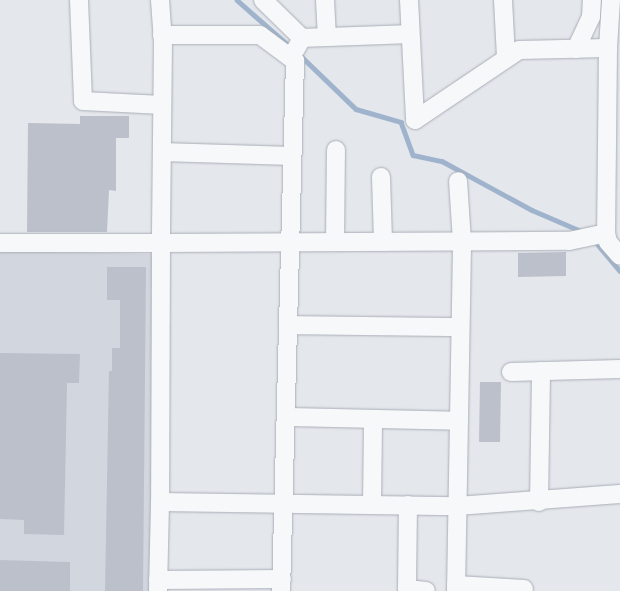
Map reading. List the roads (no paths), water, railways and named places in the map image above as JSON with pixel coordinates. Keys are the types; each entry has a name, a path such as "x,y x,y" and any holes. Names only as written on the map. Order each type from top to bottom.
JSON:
{"street":[{"path":"79,0 82,101 162,104"},
{"path":"160,0 162,35 162,152 160,502 158,586 282,585 295,61 260,35 162,35"},
{"path":"263,0 301,40"},
{"path":"325,0 327,37"},
{"path":"409,0 415,120 518,50 608,48"},
{"path":"503,0 506,58"},
{"path":"576,49 591,17 592,0"},
{"path":"594,236 614,189 614,91 608,48 611,0"},
{"path":"301,40 327,37 410,34"},
{"path":"291,58 301,40"},
{"path":"335,242 336,150"},
{"path":"162,152 292,156"},
{"path":"381,177 383,242"},
{"path":"458,181 462,241 456,588 524,589"},
{"path":"0,243 568,241 594,236 608,242 620,256"},
{"path":"288,325 460,327"},
{"path":"511,372 620,369"},
{"path":"539,502 541,372"},
{"path":"286,417 459,421"},
{"path":"372,505 373,419"},
{"path":"160,502 458,506 539,502 620,494"},
{"path":"408,505 407,589 426,591"}],"waterway":[{"path":"237,0 287,44"},
{"path":"299,54 356,109 401,122 413,155 442,161 532,210 583,232"},
{"path":"594,240 620,271"}]}
